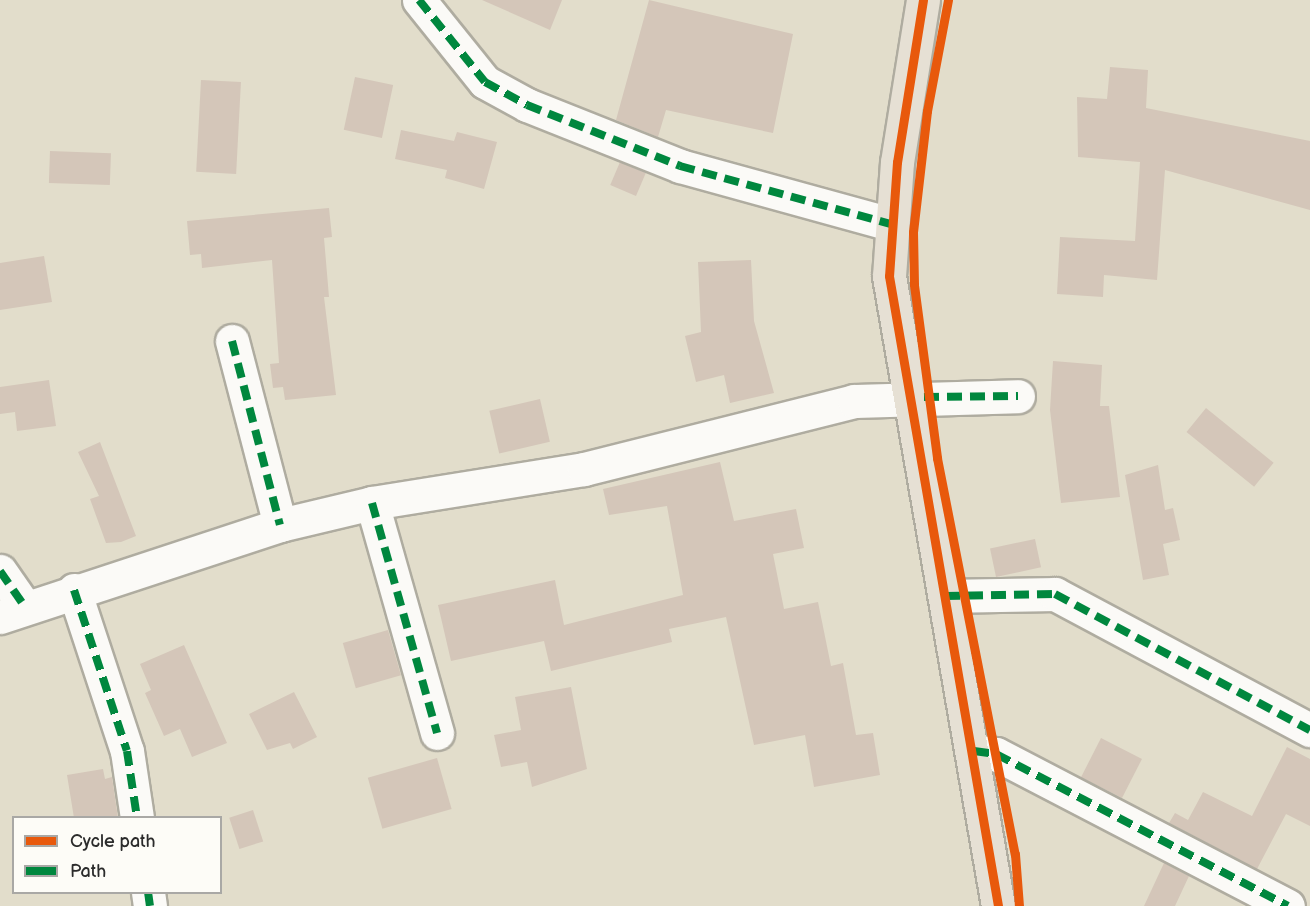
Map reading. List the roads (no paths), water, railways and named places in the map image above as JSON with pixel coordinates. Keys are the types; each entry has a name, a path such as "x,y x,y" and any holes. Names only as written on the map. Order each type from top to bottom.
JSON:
{"main road":[{"path":"922,0 890,224 889,276 906,397 975,752 998,906"}],"street":[{"path":"419,0 484,81 527,105 680,166 890,224"},
{"path":"232,341 280,525"},
{"path":"0,572 12,612 280,525 372,503 584,469 855,401 906,397 1018,396"},
{"path":"372,503 437,733"},
{"path":"74,590 128,751 137,816"},
{"path":"945,596 1054,594 1310,730"},
{"path":"975,752 996,754 1288,906"}]}
